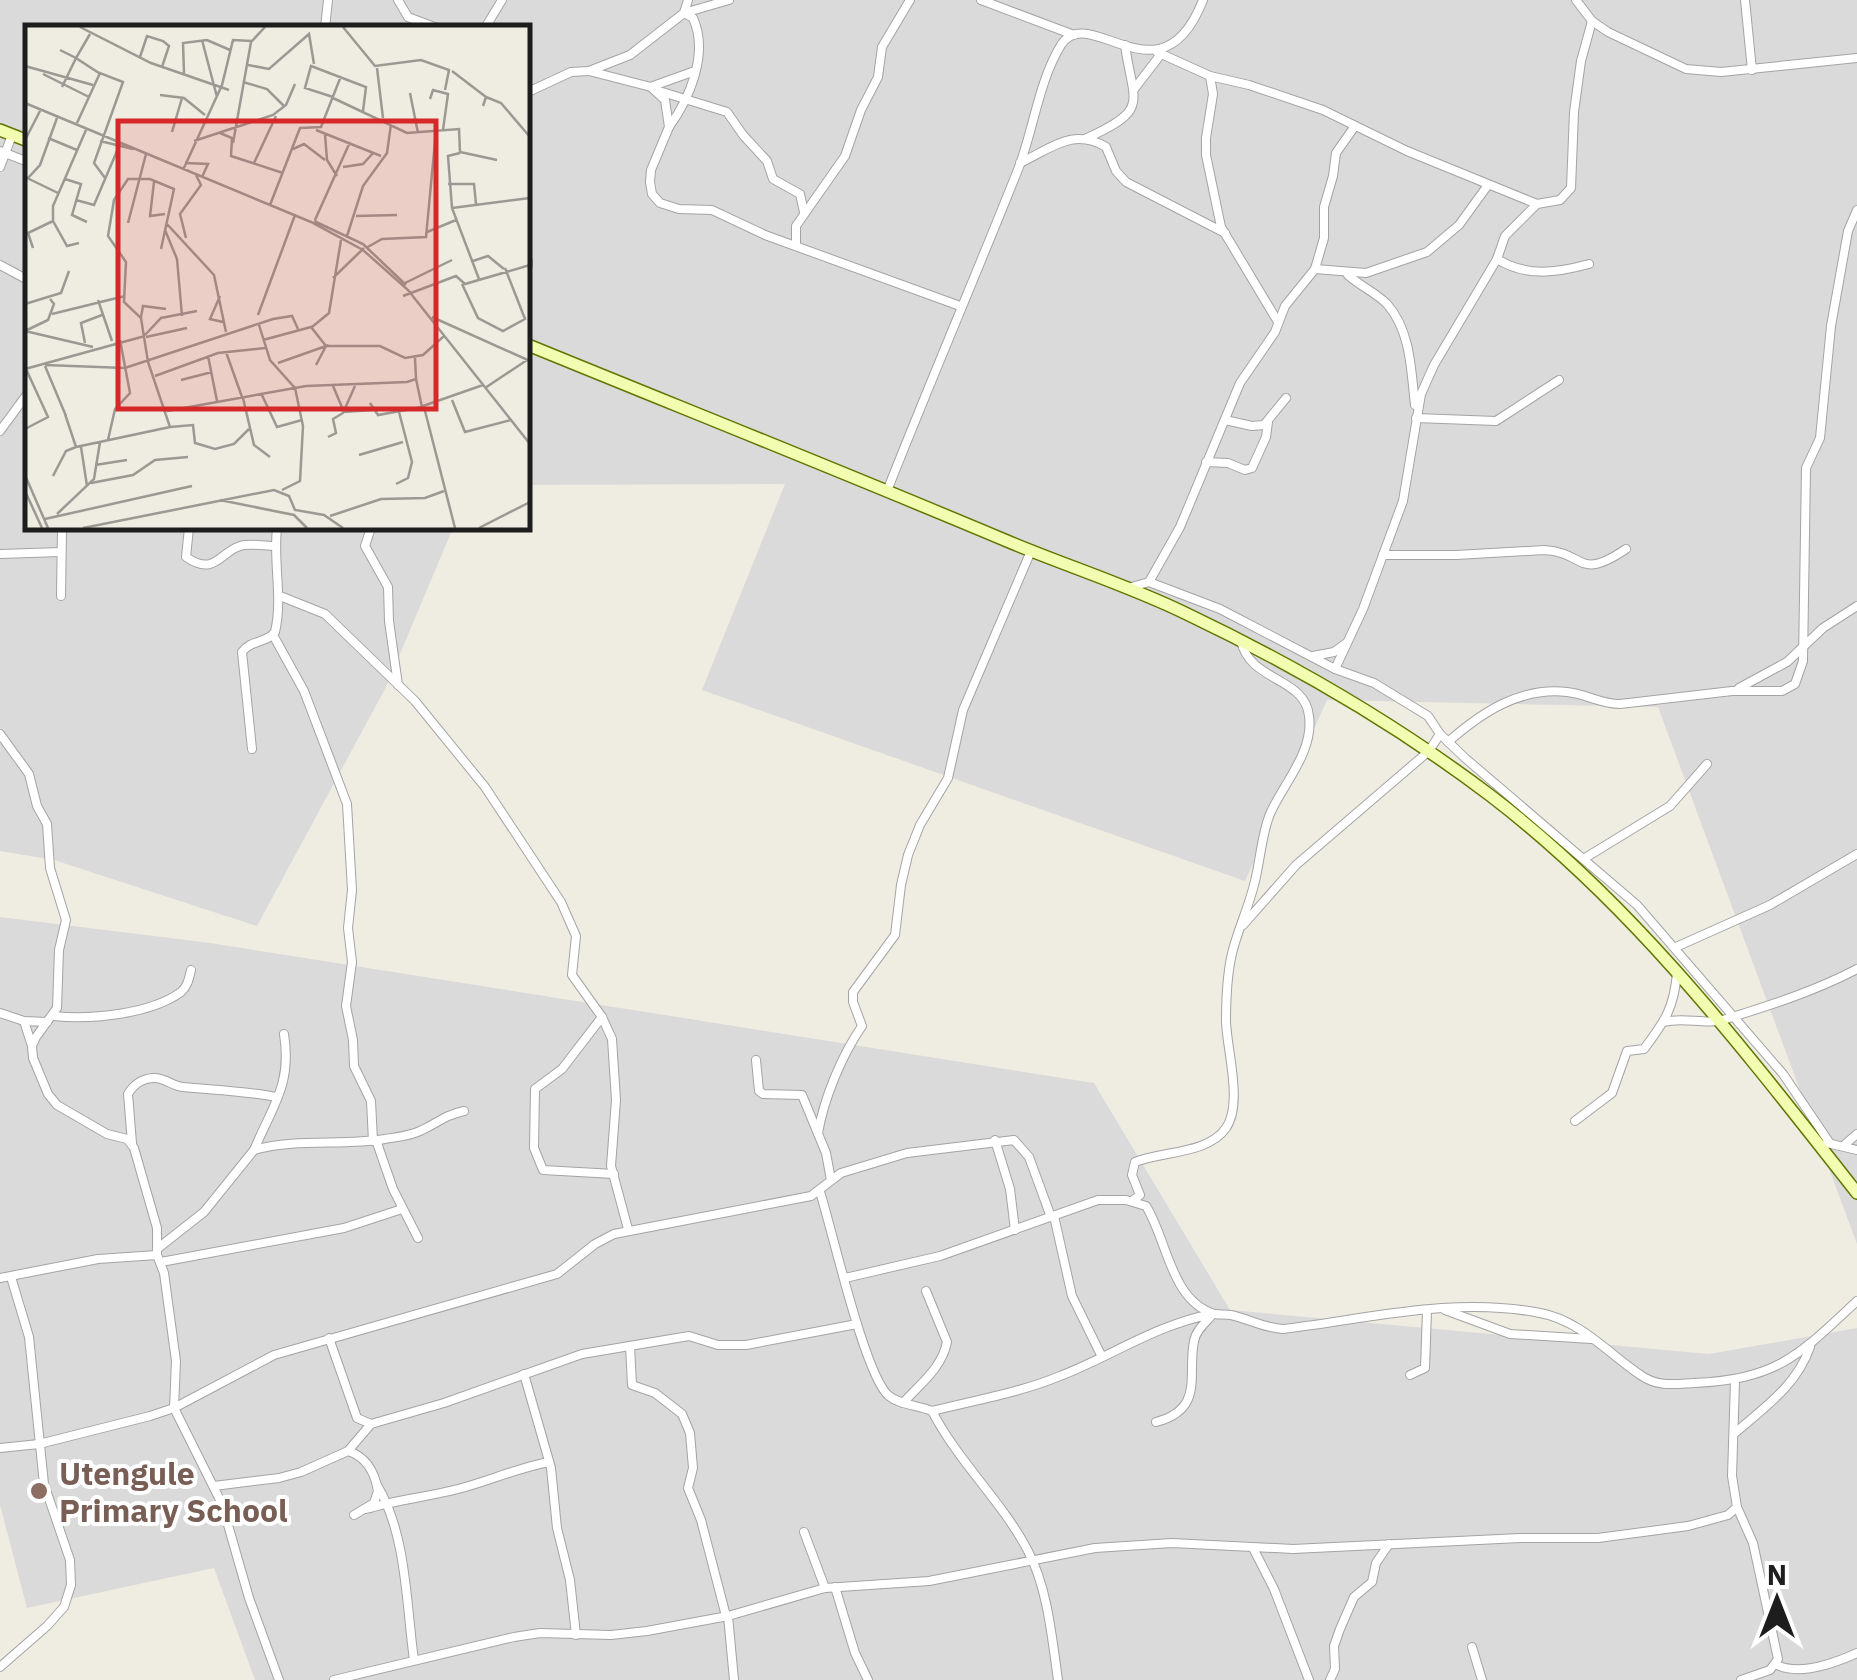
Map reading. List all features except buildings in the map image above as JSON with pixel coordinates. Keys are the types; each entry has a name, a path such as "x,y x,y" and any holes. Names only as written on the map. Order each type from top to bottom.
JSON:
{"main road":[{"path":"530,347 1128,588 1241,640 1330,687 1493,798 1557,851 1726,1018 1823,1143 1857,1194"}],"street":[{"path":"325,25 328,0"},
{"path":"398,0 408,18 428,25"},
{"path":"487,25 502,0"},
{"path":"684,12 688,0"},
{"path":"530,91 571,72 589,70 630,55 684,12 729,0"},
{"path":"796,246 796,226 845,156 860,110 878,76 882,46 910,0"},
{"path":"981,0 1074,35"},
{"path":"1020,163 1058,142 1087,138 1122,119 1132,105 1135,88 1158,53 1182,38 1203,0"},
{"path":"1576,0 1592,21 1686,70 1705,73 1857,60"},
{"path":"1745,0 1752,70"},
{"path":"684,12 693,18 701,47 685,98 651,170 652,194 660,203 680,209 712,210 764,235 960,306"},
{"path":"1336,669 1408,484 1416,416 1427,379 1498,259 1505,236 1537,204 1565,198 1573,182 1574,112 1581,61 1592,21"},
{"path":"887,491 1020,163 1049,73 1062,43 1074,35 1089,32 1158,53 1210,76 1282,96 1537,204"},
{"path":"1125,46 1135,88"},
{"path":"589,70 727,112 766,161 773,179 800,194 804,212"},
{"path":"655,89 695,70"},
{"path":"1210,76 1213,94 1206,154 1221,226 1278,322"},
{"path":"655,89 665,100 668,127"},
{"path":"1148,582 1166,556 1240,384 1275,332 1285,306 1314,268 1324,238 1324,207 1336,154 1355,126"},
{"path":"0,167 6,133"},
{"path":"1087,138 1106,148 1116,171 1126,182 1226,233"},
{"path":"1314,268 1366,274 1428,252 1459,225 1488,185"},
{"path":"1448,742 1484,713 1526,695 1564,691 1620,704 1732,690 1790,688 1801,671 1803,650 1806,468 1820,438 1831,326 1848,231 1857,210"},
{"path":"1498,259 1516,270 1529,272 1589,264"},
{"path":"0,266 25,278"},
{"path":"1346,273 1388,306 1400,325 1407,342 1416,416"},
{"path":"1416,416 1496,421 1559,380"},
{"path":"0,431 25,398"},
{"path":"1206,462 1252,468 1266,438 1268,422 1286,398"},
{"path":"1225,420 1258,426 1268,422"},
{"path":"61,596 62,530"},
{"path":"190,530 186,557 198,564 220,561 239,546 275,546"},
{"path":"277,530 280,596 273,635 304,691 348,804 352,890 348,928 352,962 346,1006 354,1040 354,1066 372,1107 370,1127 374,1141 418,1238"},
{"path":"370,530 365,546 388,587 398,685"},
{"path":"1383,555 1544,550 1563,552 1580,564 1596,565 1626,549"},
{"path":"818,1133 844,1053 862,1026 853,1002 854,992 895,935 908,855 920,825 948,778 963,710 1031,551"},
{"path":"0,554 61,552"},
{"path":"1128,588 1148,582 1220,609 1336,669 1374,683 1428,716 1448,742 1637,905 1676,947 1726,1018"},
{"path":"280,596 325,614 398,685 486,786 561,902 576,936 572,975 602,1017 612,1039 616,1069 612,1152 628,1229"},
{"path":"1732,690 1766,676 1803,650 1813,636 1857,606"},
{"path":"252,748 242,652 273,635"},
{"path":"1132,1201 1140,1195 1132,1175 1136,1162 1204,1145 1225,1130 1230,1120 1233,1103 1227,1002 1234,946 1268,820 1296,768 1310,726 1305,702 1295,691 1248,661 1241,640"},
{"path":"1313,656 1334,652 1347,643"},
{"path":"0,734 29,774 37,806 47,824 50,868 65,909 50,1019 32,1046"},
{"path":"1240,928 1296,865 1429,752 1440,734"},
{"path":"1586,858 1670,806 1708,764"},
{"path":"1676,947 1770,905 1857,854"},
{"path":"1575,1121 1612,1093 1627,1051 1644,1049 1664,1022 1676,992 1677,969"},
{"path":"0,1013 24,1021 150,1008 181,992 192,970"},
{"path":"1664,1022 1726,1018 1819,988 1857,970"},
{"path":"602,1017 562,1070 535,1089 534,1148 543,1170 614,1174"},
{"path":"24,1021 38,1071 56,1105 106,1134 132,1142"},
{"path":"158,1256 204,1212 254,1150 286,1082 284,1034"},
{"path":"756,1060 760,1091 765,1095 802,1095 830,1166 830,1180"},
{"path":"278,1096 176,1086 156,1078 137,1083 128,1094 132,1142 155,1217 175,1350 174,1408 214,1486 279,1680"},
{"path":"254,1150 301,1142 330,1145 374,1141 418,1132 440,1117 464,1111"},
{"path":"1843,1146 1857,1134"},
{"path":"0,1448 39,1444 174,1408 274,1355 558,1274 604,1238 628,1229 792,1201 820,1192 830,1180 852,1169 907,1153 1007,1139 1020,1144 1029,1156 1052,1216 1072,1296 1101,1356"},
{"path":"996,1140 1010,1189 1016,1230"},
{"path":"1823,1143 1857,1150"},
{"path":"820,1192 857,1324 885,1392 932,1411 1026,1389 1154,1331 1213,1314 1233,1316 1264,1328 1283,1329 1464,1306 1542,1313 1591,1339 1653,1383 1735,1381 1780,1366 1810,1346 1857,1301"},
{"path":"845,1278 940,1256 1098,1200 1132,1201 1149,1210 1180,1285 1190,1298 1213,1314"},
{"path":"0,1278 98,1260 158,1256 344,1228 402,1209"},
{"path":"0,1668 47,1626 64,1606 71,1585 70,1560 44,1484 29,1336 11,1277"},
{"path":"903,1402 935,1370 948,1342 926,1291"},
{"path":"1440,1308 1510,1334 1591,1339"},
{"path":"1410,1375 1425,1368 1427,1310"},
{"path":"1156,1422 1173,1418 1188,1396 1194,1376 1194,1341 1198,1330 1213,1314"},
{"path":"214,1486 279,1478 348,1451 372,1424 582,1354 689,1336 718,1345 744,1345 857,1324"},
{"path":"329,1338 357,1418 372,1424"},
{"path":"630,1346 632,1385 673,1404 690,1434 693,1468 688,1488 702,1520 727,1616 734,1680"},
{"path":"1736,1432 1790,1384 1804,1365 1810,1346"},
{"path":"524,1374 549,1462 576,1635"},
{"path":"1735,1381 1732,1476 1737,1508 1753,1543 1784,1680"},
{"path":"932,1411 953,1450 1005,1514 1032,1560 1058,1680"},
{"path":"348,1451 362,1457 387,1503 398,1542 414,1660"},
{"path":"354,1514 549,1462"},
{"path":"366,1509 377,1497 378,1486"},
{"path":"334,1680 477,1644 540,1633 647,1631 727,1616 825,1588 929,1581 1137,1544 1253,1548 1630,1536 1717,1518 1737,1508"},
{"path":"804,1532 825,1588"},
{"path":"1330,1680 1340,1629 1354,1597 1372,1582 1376,1563 1389,1544"},
{"path":"1253,1548 1309,1680"},
{"path":"835,1587 855,1653 868,1680"},
{"path":"1472,1647 1482,1680"},
{"path":"1741,1680 1779,1667 1830,1663 1857,1653"}],"shaded area":[{"path":"0,0 1857,0 1857,1244 1658,707 1327,700 1245,881 702,690 785,484 530,485 530,25 25,25 25,530 452,530 386,687 257,926 54,860 0,851"},
{"path":"0,917 210,943 1094,1083 1230,1310 1709,1354 1857,1328 1857,1680 255,1680 214,1568 27,1608 0,1505"}],"place":[{"name":"Utengule Primary School","path":"39,1491"}]}
